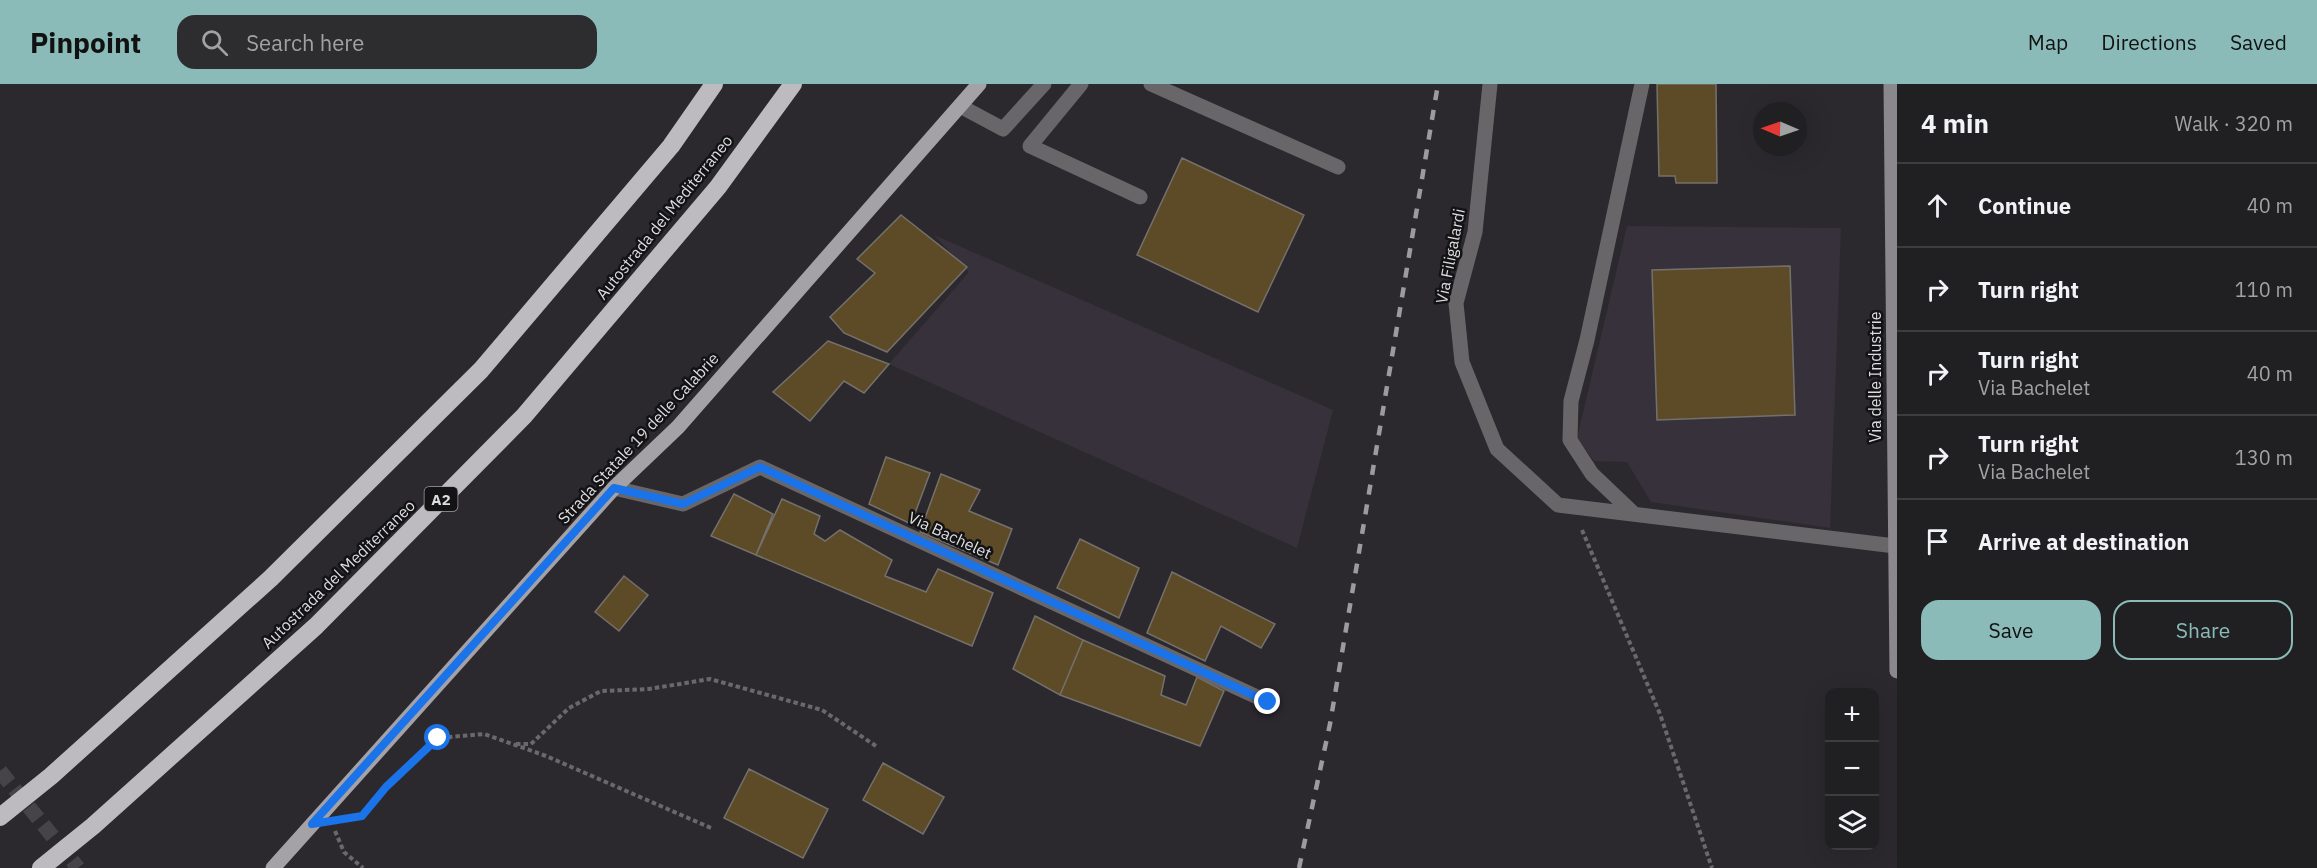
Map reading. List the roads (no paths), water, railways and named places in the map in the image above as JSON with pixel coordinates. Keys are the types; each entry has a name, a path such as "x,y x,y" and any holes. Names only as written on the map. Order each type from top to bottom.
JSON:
{"highway":[{"path":"0,818 60,768 271,578 481,370 671,146 714,84"},
{"name":"Autostrada del Mediterraneo","path":"41,868 93,826 316,626 524,416 718,187 793,84"}],"main road":[{"name":"Strada Statale 19 delle Calabrie","path":"273,868 614,488 678,427 979,84"}],"street":[{"path":"960,106 1003,129 1044,84"},
{"path":"1081,84 1030,146 1140,197"},
{"path":"1151,84 1338,167"},
{"name":"Via Filigalardi","path":"1490,84 1475,232 1456,303 1462,362 1497,449 1558,505 1895,546"},
{"path":"1634,513 1592,474 1570,440 1571,401 1587,340 1642,84"},
{"name":"Via delle Industrie","path":"1891,84 1897,671"},
{"name":"Via Bachelet","path":"614,488 683,504 760,467 1268,702"}],"tunnel":[{"path":"0,771 78,868"}],"railway":[{"path":"1299,868 1330,724 1438,84"}]}
